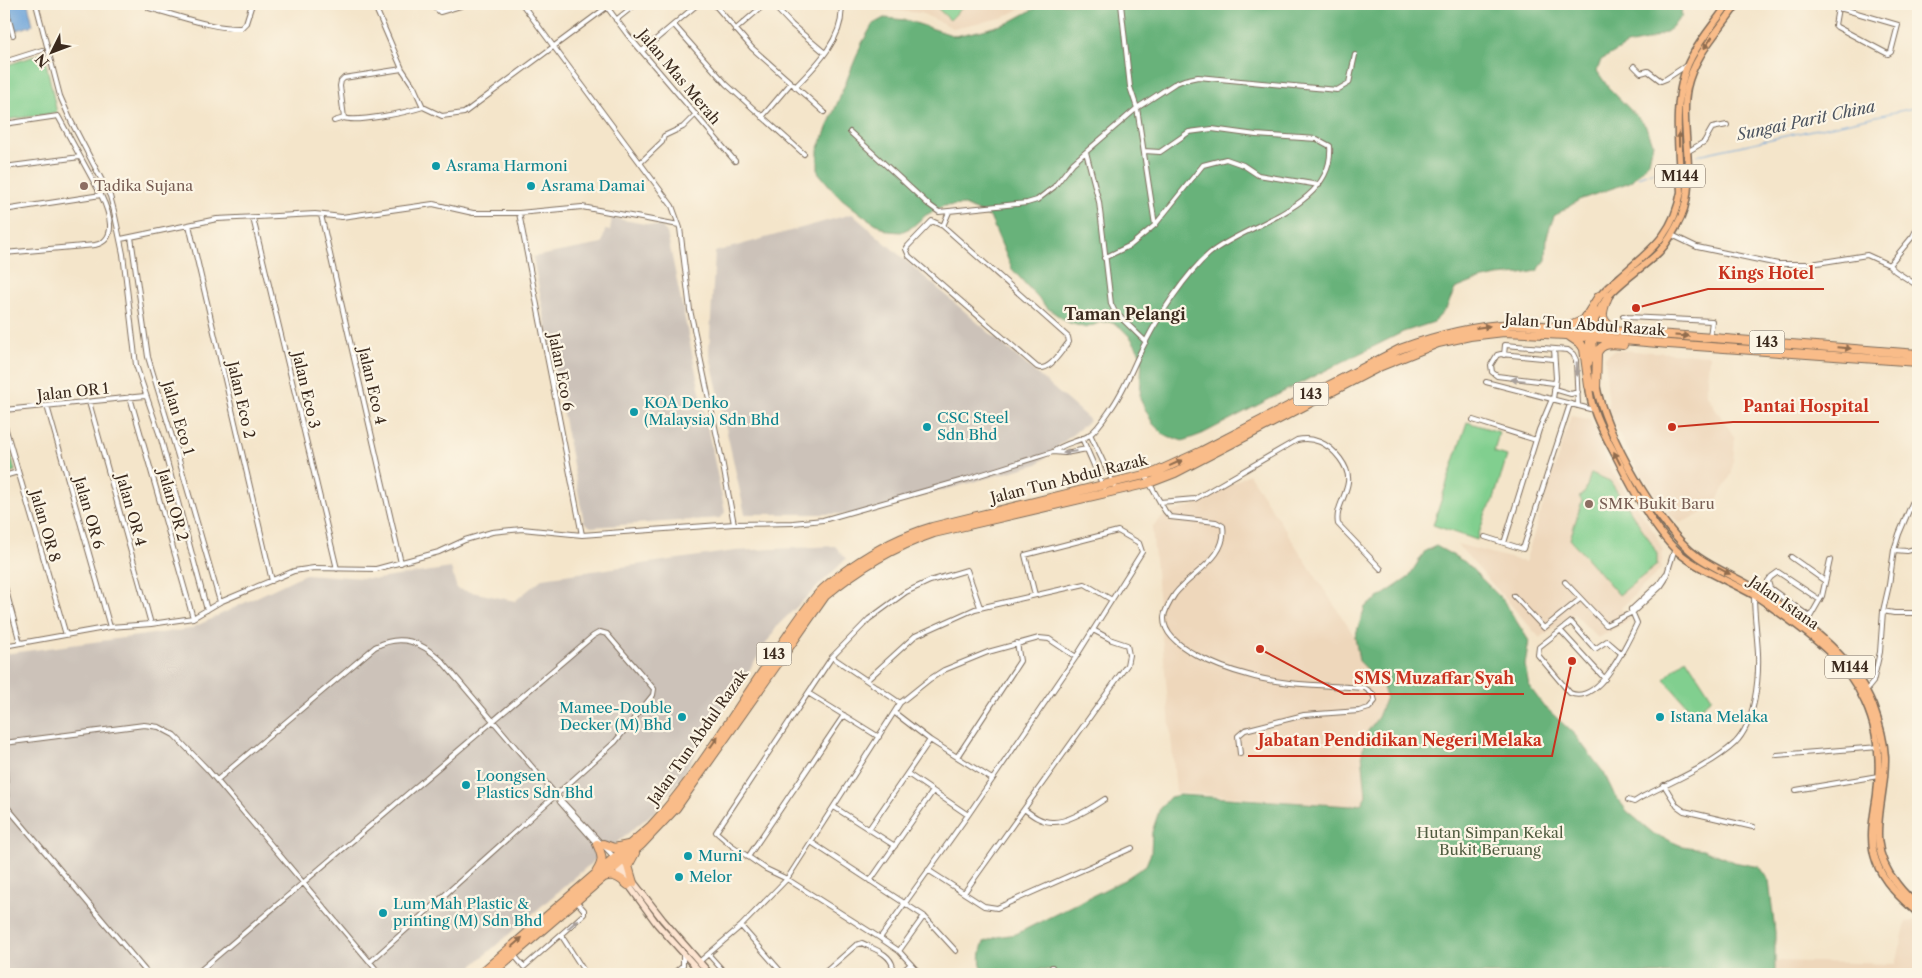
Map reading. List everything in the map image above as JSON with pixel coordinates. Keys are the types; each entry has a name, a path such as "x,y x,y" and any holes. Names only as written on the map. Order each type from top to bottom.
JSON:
{"highway":[{"path":"1593,387 1584,349 1581,344 1565,331 1584,320 1600,296"},
{"path":"1608,296 1603,310 1603,318 1616,331"},
{"name":"Jalan Tun Abdul Razak","path":"1115,487 1202,451 1400,349 1427,339 1461,330 1514,324 1670,344 1918,362"},
{"name":"Jalan Tun Abdul Razak","path":"491,974 602,878 632,843 667,808 799,619 820,592 840,575 885,545 913,532 1104,489 1149,483 1175,473 1381,366 1438,343 1470,336 1504,332 1565,331"},
{"name":"Jalan Tun Abdul Razak","path":"1591,333 1616,331 1710,337 1918,354"},
{"path":"1593,387 1597,353 1603,346 1607,344 1657,346 1670,344"},
{"name":"Jalan Tun Abdul Razak","path":"480,974 589,880 640,845 676,808 810,616 825,596 844,579 892,549 934,533 1104,489"},
{"path":"589,880 602,864 600,844 614,848 632,843"},
{"path":"631,884 628,863 640,845"},
{"path":"602,878 612,876 631,884"}],"main road":[{"name":"M144","path":"1591,333 1592,312 1600,296 1668,231 1678,206 1680,192 1678,97 1683,75 1698,44 1728,4"},
{"name":"M144","path":"1591,333 1598,313 1608,296 1658,252 1672,235 1685,208 1688,192 1686,98 1690,78 1704,48 1737,4"},
{"name":"Jalan Istana","path":"1591,333 1594,410 1624,472 1657,526 1674,548 1696,565 1755,592 1800,627 1828,651 1864,693 1879,747 1878,776 1872,828 1875,860 1888,883 1918,913"},
{"name":"Jalan Istana","path":"1593,387 1615,438 1651,504 1659,516 1690,550 1806,624 1832,647 1855,674 1879,721 1883,740 1884,783 1877,842 1880,856 1893,880 1904,893 1918,904"},
{"path":"1659,516 1666,530 1675,541 1674,548 1678,547 1698,560 1710,564"},
{"path":"615,862 657,924 682,952 710,974"},
{"path":"631,884 663,920 697,964 702,974"}],"street":[{"path":"6,4 6,16 13,35"},
{"path":"36,4 60,96 110,196 121,239 136,365 161,439 207,610"},
{"path":"149,8 214,25 241,28 246,23 252,4"},
{"path":"374,4 402,69 414,87 423,107 442,116 464,113 608,5"},
{"path":"431,4 438,11 442,12 467,4"},
{"path":"522,4 672,206 679,225 690,310 734,524"},
{"path":"616,20 636,4"},
{"path":"642,51 698,4"},
{"path":"714,4 752,48 824,112"},
{"path":"736,30 765,4"},
{"path":"772,4 792,25 825,52"},
{"path":"795,87 812,70 839,28 842,14 841,4"},
{"path":"1121,4 1130,87 1137,108 1155,225"},
{"path":"1826,4 1898,25 1891,52 1888,54 1837,27 1835,25 1838,8"},
{"name":"Jalan Mas Merah","path":"608,5 616,20 735,160"},
{"path":"674,25 718,76 804,154"},
{"path":"4,62 42,50"},
{"path":"850,132 935,210 949,212 1027,203 1037,200 1054,187 1073,163 1137,108 1174,84 1198,77 1337,90 1349,83 1355,55"},
{"path":"1634,66 1641,73 1648,70 1661,81 1688,64"},
{"path":"344,118 340,86 344,78 402,69"},
{"path":"762,117 791,83"},
{"path":"334,121 344,118 347,120 361,119 423,107"},
{"path":"640,163 662,142 664,136 684,127 696,114"},
{"path":"4,124 58,116 101,196 111,228 107,240 95,245 4,253"},
{"path":"1687,152 1704,142 1712,128 1726,125"},
{"path":"1054,452 1059,447 1090,434 1112,408 1146,342 1183,282 1206,257 1292,207 1319,185 1328,165 1330,146 1317,139 1256,135 1212,129 1189,132 1160,152 1144,151"},
{"path":"1086,152 1099,202 1104,258 1111,304 1115,312 1146,342"},
{"path":"4,168 80,157"},
{"path":"1104,258 1131,245 1155,225 1203,165 1226,160 1243,165 1258,175 1319,185"},
{"path":"4,210 101,196"},
{"path":"121,239 217,220 321,215 342,217 433,204 473,213 519,213 582,206 679,225"},
{"path":"941,225 943,212"},
{"path":"941,225 949,212"},
{"name":"Jalan Eco 6","path":"519,213 582,534"},
{"name":"Jalan Eco 4","path":"321,215 401,563"},
{"name":"Jalan Eco 3","path":"253,218 337,568"},
{"path":"932,221 941,225 1068,336 1068,342 1047,368 1037,368 909,256 906,249 929,223 932,221"},
{"name":"Jalan Eco 2","path":"189,225 272,581"},
{"path":"1889,265 1908,242 1918,226"},
{"path":"1672,235 1697,247 1778,264 1811,264 1867,254 1889,265 1918,286"},
{"name":"Jalan Eco 1","path":"131,237 148,357 220,602"},
{"path":"1623,316 1712,321 1710,337"},
{"path":"1504,355 1505,345 1568,350 1576,360 1578,406"},
{"path":"1504,543 1536,440 1553,399 1554,349"},
{"path":"1553,359 1497,355 1492,360 1491,365 1494,375 1508,379 1554,383"},
{"path":"1486,382 1594,410"},
{"path":"1554,389 1571,394 1578,392"},
{"name":"Jalan OR 1","path":"4,410 145,396"},
{"name":"Jalan OR 2","path":"130,397 193,618"},
{"name":"Jalan OR 4","path":"88,402 151,624"},
{"path":"1485,537 1523,549 1570,404"},
{"name":"Jalan OR 6","path":"47,406 110,627"},
{"path":"1472,420 1536,440"},
{"name":"Jalan OR 8","path":"4,423 66,635"},
{"path":"1090,434 1115,487"},
{"path":"1082,438 1104,489"},
{"path":"1160,502 1196,499 1297,440 1322,442 1336,455 1346,470 1348,477 1348,484 1338,512 1338,524 1381,569"},
{"path":"4,646 110,627 193,618 220,602 294,571 337,568 376,569 439,552 465,540 492,532 522,529 582,534 823,520 1054,452 1065,453 1087,449"},
{"path":"4,476 18,472"},
{"path":"1145,475 1166,514 1173,518 1216,522 1223,526 1225,537 1218,553 1175,594 1167,608 1164,618 1167,630 1180,646 1204,660 1248,676 1290,682 1365,688 1373,694 1375,701 1369,708 1359,711 1304,715 1245,730 1238,736 1240,754"},
{"path":"1864,693 1873,682 1880,652 1883,610 1894,550 1918,489"},
{"path":"880,938 968,815 1076,657 1142,552 1139,543 1118,531 1026,555 1036,595"},
{"path":"1565,582 1606,625 1632,611 1659,584 1666,573 1674,548"},
{"path":"1894,550 1908,551 1918,548"},
{"path":"1791,557 1825,581"},
{"path":"1806,624 1820,600 1830,560"},
{"path":"920,974 899,951 787,879 766,869 748,857 717,835 717,829 832,657 869,619 906,592 930,581 967,570 980,607"},
{"path":"1810,617 1770,588 1768,581 1778,572 1820,600"},
{"path":"4,583 20,643"},
{"path":"866,680 915,636 980,607 1085,584 1112,600"},
{"path":"1628,800 1634,802 1719,756 1736,742 1752,714 1758,654 1755,592"},
{"path":"1514,596 1544,628 1580,599"},
{"path":"1883,610 1894,613 1918,614"},
{"path":"1622,654 1607,641 1595,649 1571,622 1539,647 1538,651 1538,655 1570,693 1576,696 1586,693 1605,679 1622,654 1636,623 1632,611"},
{"path":"964,893 1127,665 1129,655 1127,644 1112,640 1093,630"},
{"path":"1561,631 1605,679"},
{"path":"196,974 593,636 600,632 607,634 654,689 653,695 615,742 370,962"},
{"path":"697,964 741,926 787,879 900,703 944,670 988,652 1017,643 1039,638 1049,640 1076,657"},
{"path":"217,780 375,647 386,641 404,640 418,643 430,650 441,660 615,862"},
{"path":"957,757 1020,661 1017,643"},
{"path":"832,657 900,703"},
{"path":"808,693 879,737"},
{"path":"896,712 930,740 992,779"},
{"path":"748,857 844,715"},
{"path":"4,743 134,726 159,727 174,735 217,780 380,974"},
{"path":"869,829 930,740"},
{"path":"1777,755 1879,747"},
{"path":"4,751 7,807 148,974"},
{"path":"908,774 968,815"},
{"path":"1796,790 1878,776"},
{"path":"1664,785 1677,806 1684,811 1753,827"},
{"path":"870,881 933,791"},
{"path":"1024,809 1037,819 1053,822 1085,812 1105,799"},
{"path":"834,807 895,846"},
{"path":"811,842 924,916 956,951"},
{"path":"928,870 984,906 997,908 1132,848"},
{"path":"514,955 524,967 584,914 584,910 576,901"},
{"path":"899,951 924,916"},
{"path":"741,926 783,974"},
{"path":"560,934 586,974"},
{"path":"823,974 856,945 862,943 885,955 891,961 893,967 886,974"},
{"path":"673,974 684,962 682,952"},
{"path":"709,955 726,974"},
{"path":"899,974 911,964"},
{"path":"1052,967 1052,974"},
{"path":"679,969 683,974"}],"shaded area":[{"path":"869,4 1030,4 1002,18 953,28 921,13 871,9"},
{"path":"852,214 1090,420 1037,464 857,514 745,514 709,351 715,252"},
{"path":"612,218 662,227 667,233 725,512 721,518 591,527 584,522 533,257 602,244 605,230 610,231"},
{"path":"1615,350 1709,355 1706,394 1735,438 1732,473 1716,502 1699,515 1680,523 1670,515 1639,471 1623,442 1609,412 1605,357"},
{"name":"SMK Bukit Baru","path":"1571,416 1590,419 1613,474 1655,533 1663,550 1661,569 1621,608 1630,620 1598,638 1574,614 1540,638 1457,544 1525,562"},
{"path":"1249,474 1355,637 1359,661 1382,684 1386,697 1378,717 1368,731 1362,753 1366,795 1362,803 1351,806 1176,792 1152,527 1166,514 1193,506"},
{"path":"835,546 846,559 778,625 679,780 654,812 589,865 463,974 4,974 4,654 190,629 305,574 378,579 451,568 457,589 515,601 543,578 735,551"},
{"path":"1918,920 1918,974 1776,974 1776,961 1896,964 1906,922"}],"green space":[{"path":"933,4 966,4 950,20"},
{"path":"1043,4 1682,4 1681,17 1668,31 1646,41 1627,45 1601,60 1597,71 1608,87 1645,125 1653,143 1649,162 1630,182 1579,200 1554,216 1547,236 1546,260 1537,271 1497,276 1475,281 1455,289 1446,309 1434,322 1403,332 1202,434 1183,441 1164,435 1153,424 1140,399 1142,356 1131,338 1112,322 1101,322 1086,328 1067,322 1046,307 1012,269 990,217 965,205 944,206 926,215 912,227 901,232 888,231 865,217 837,195 818,172 818,150 862,43 873,24 884,18 906,20 955,36 1008,23"},
{"path":"44,53 57,113 4,120 4,66"},
{"path":"1467,422 1499,432 1494,452 1507,456 1493,502 1486,512 1477,540 1433,525"},
{"path":"4,426 15,471 4,474"},
{"path":"1591,473 1610,481 1657,554 1657,565 1619,595 1570,539 1582,501 1579,497 1585,492"},
{"name":"Hutan Simpan Kekal Bukit Beruang","path":"1436,546 1465,562 1503,600 1529,641 1525,665 1529,686 1543,705 1575,735 1604,773 1614,794 1627,811 1654,834 1682,846 1703,849 1734,862 1759,867 1769,881 1775,932 1775,974 1056,974 1054,971 1041,969 1019,974 985,974 980,958 984,942 997,937 1016,934 1124,880 1146,865 1151,853 1152,832 1160,808 1170,797 1180,795 1351,806 1362,803 1366,795 1362,753 1368,731 1378,717 1386,697 1382,684 1359,661 1355,637 1365,607 1408,578 1425,551"},
{"path":"1686,658 1712,698 1694,714 1664,679"}],"water":[{"path":"9,4 28,4 33,25 14,31"}],"waterway":[{"name":"Sungai Parit China","path":"1698,155 1918,107"},
{"name":"Sungai Parit China","path":"1638,177 1676,163"}],"place":[{"name":"Asrama Harmoni","path":"436,166"},
{"name":"Tadika Sujana","path":"84,186"},
{"name":"Asrama Damai","path":"531,186"},
{"name":"Kings Hotel","path":"1636,308"},
{"name":"KOA Denko (Malaysia) Sdn Bhd","path":"634,412"},
{"name":"CSC Steel Sdn Bhd","path":"927,427"},
{"name":"Pantai Hospital","path":"1672,427"},
{"name":"SMK Bukit Baru","path":"1589,504"},
{"name":"SMS Muzaffar Syah","path":"1260,649"},
{"name":"Jabatan Pendidikan Negeri Melaka","path":"1572,661"},
{"name":"Mamee-Double Decker (M) Bhd","path":"682,717"},
{"name":"Istana Melaka","path":"1660,717"},
{"name":"Loongsen Plastics Sdn Bhd","path":"466,785"},
{"name":"Murni","path":"688,856"},
{"name":"Melor","path":"679,877"},
{"name":"Lum Mah Plastic & printing (M) Sdn Bhd","path":"383,913"}],"district":[{"name":"Taman Pelangi","path":"1125,314"}]}
